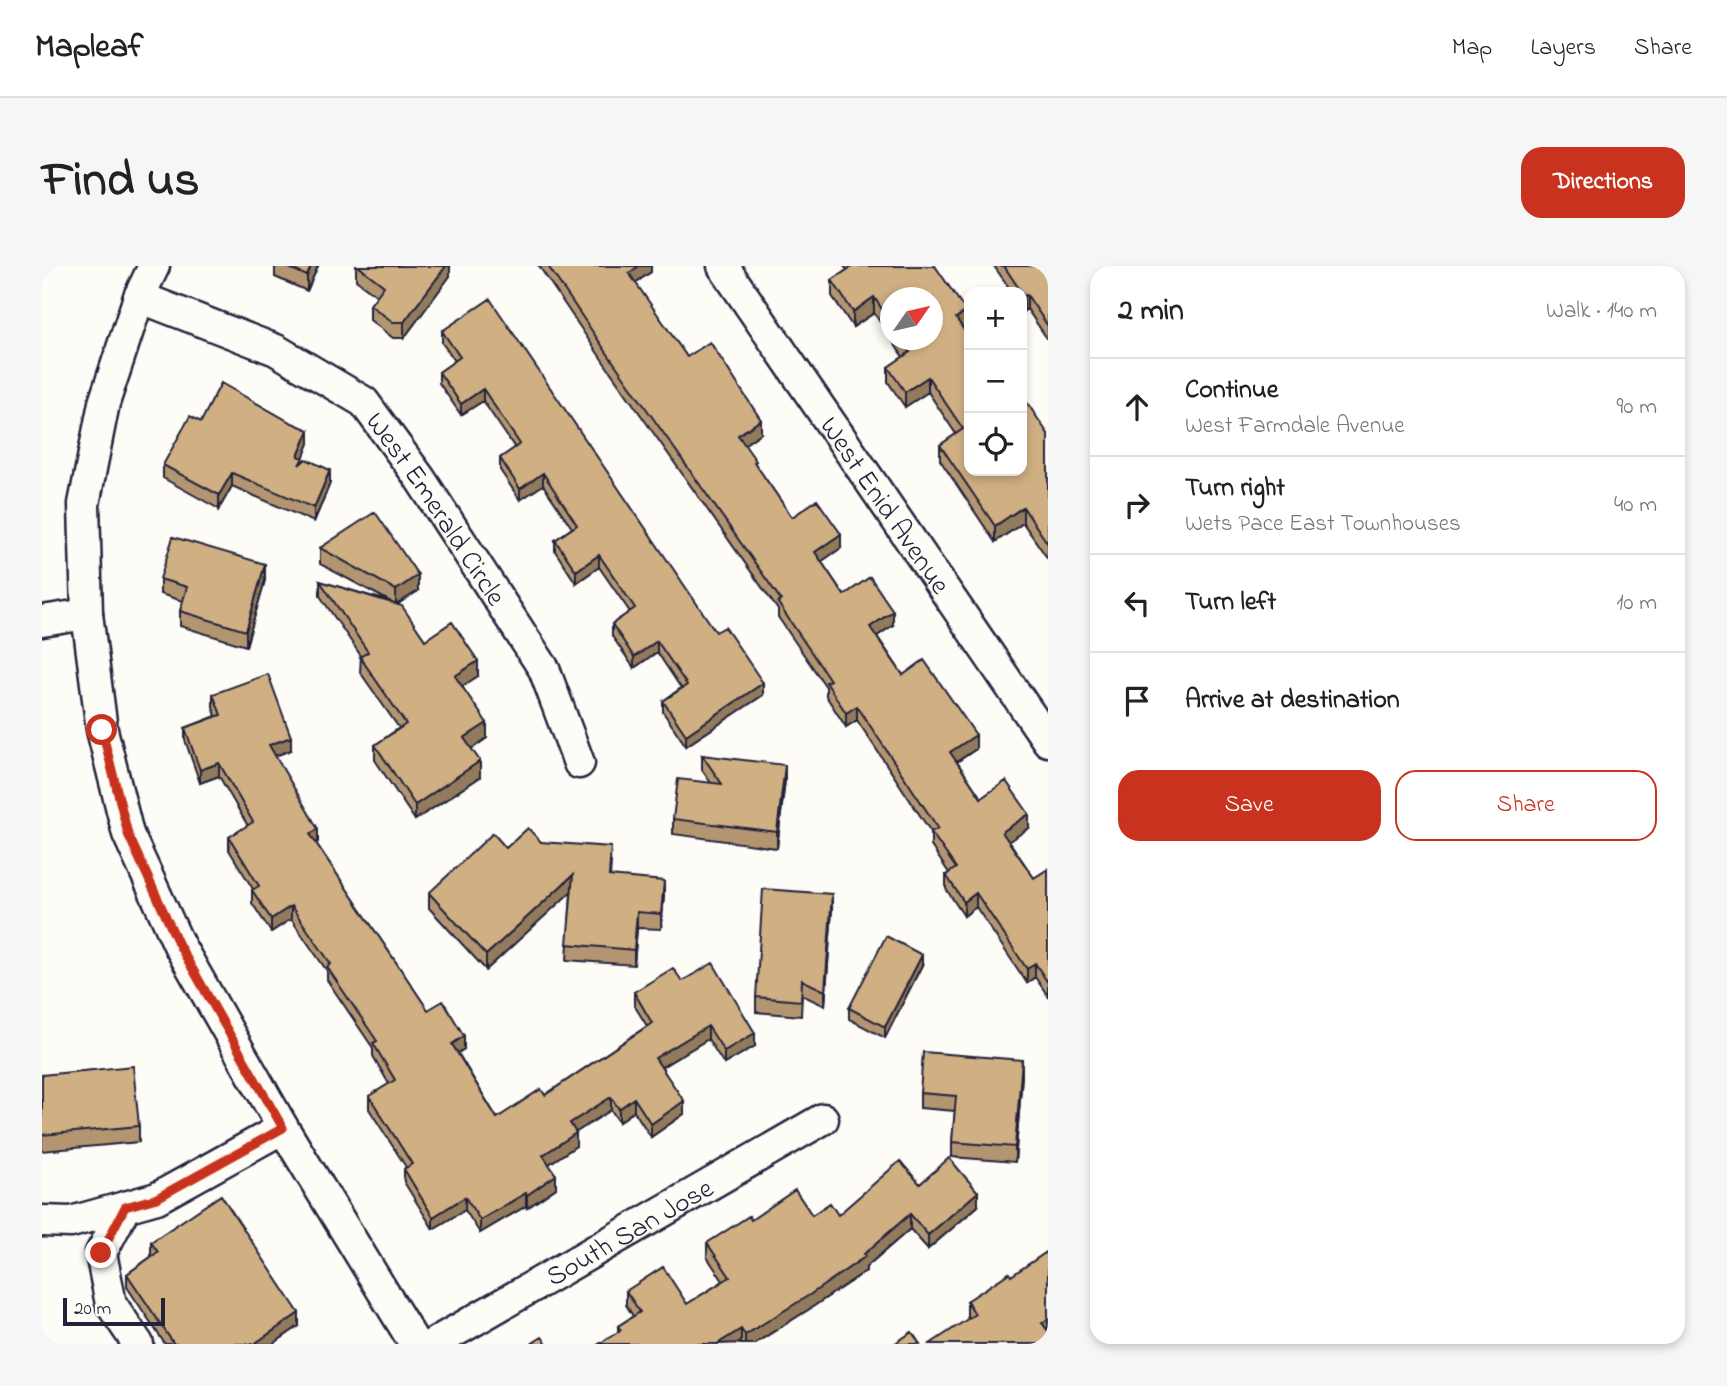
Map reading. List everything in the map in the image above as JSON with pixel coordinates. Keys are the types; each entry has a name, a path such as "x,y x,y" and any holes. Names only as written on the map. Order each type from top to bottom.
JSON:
{"street":[{"path":"154,266 139,297 104,403 84,503 87,614 102,730 128,834 179,945 283,1128 415,1344"},
{"name":"West Enid Avenue","path":"723,266 1048,741"},
{"name":"West Emerald Circle","path":"139,297 276,350 364,402 419,477 544,669 579,763"},
{"path":"42,621 87,614"},
{"name":"South San Jose","path":"433,1344 823,1119"},
{"path":"42,1221 71,1222 157,1198 283,1128"},
{"path":"125,1207 101,1253 111,1304 138,1344"}],"building":[{"path":"285,266 311,266 307,276"},
{"path":"358,266 446,266 404,322 393,322 370,305 384,286"},
{"path":"548,266 639,266 629,273 687,357 710,342 761,420 738,435 756,461 754,462 792,517 817,500 841,534 815,552 844,595 870,577 893,611 870,627 903,675 924,660 976,735 950,752 981,798 1006,781 1029,814 1002,832 1034,878 1048,869 1048,983 1035,963 1027,969 976,893 964,902 946,875 956,868 931,832 938,828 857,706 846,713 826,682 830,680 778,603 781,600"},
{"path":"853,266 935,266 964,308 964,312 956,318 964,330 964,476 1027,476 1027,402 1048,434 1048,544 1023,507 995,526 940,445 963,429 928,377 905,392 888,367 910,352 909,350 943,350 943,287 880,287 880,306 874,297 853,312 832,280"},
{"path":"1004,266 1048,266 1048,326 1027,295 1027,287 1018,287"},
{"path":"490,299 716,632 725,627 763,683 686,735 663,701 687,685 657,641 634,657 612,624 635,608 599,555 576,571 555,540 577,525 543,473 520,489 500,458 520,444 483,389 461,404 439,372 460,357 442,331"},
{"path":"221,383 309,430 298,456 303,458 299,465 306,459 330,470 314,508 232,473 219,495 163,465 190,416 201,422"},
{"path":"375,512 418,575 396,590 320,548"},
{"path":"173,537 265,564 246,631 180,611 187,587 160,579"},
{"path":"320,581 402,606 425,640 452,622 478,661 455,676 487,723 464,738 480,761 415,805 375,745 406,724 360,657 368,652"},
{"path":"268,674 291,737 269,745 318,829 310,834 428,1010 443,1001 464,1036 452,1044 497,1118 541,1089 545,1095 652,1023 634,992 673,968 682,981 713,963 755,1033 724,1051 708,1026 655,1058 684,1101 651,1124 634,1098 619,1109 611,1097 570,1123 576,1133 543,1155 556,1175 527,1195 526,1193 480,1220 465,1197 433,1217 404,1169 412,1164 369,1096 395,1080 373,1043 377,1041 327,967 331,964 291,906 271,919 252,890 259,886 229,837 253,822 219,763 200,770 185,728 221,715 213,694"},
{"path":"702,755 785,765 777,832 673,819 678,779 722,784"},
{"path":"528,828 541,842 611,847 609,876 664,881 661,914 637,912 634,950 567,944 573,875 486,955 429,893 493,833 506,848"},
{"path":"763,889 832,894 825,991 802,980 801,1001 756,997"},
{"path":"886,936 922,955 885,1027 849,1008"},
{"path":"923,1052 1022,1060 1015,1147 952,1142 956,1096 920,1093"},
{"path":"133,1066 139,1126 42,1135 42,1075"},
{"path":"949,1158 978,1192 928,1235 910,1214 864,1254 866,1256 745,1335 741,1329 717,1344 599,1344 621,1330 618,1326 640,1312 626,1291 663,1267 687,1304 730,1277 707,1243 749,1216 751,1220 795,1190 812,1215 830,1203 838,1215 900,1161 920,1184"},
{"path":"221,1195 299,1313 254,1344 174,1344 127,1274 158,1252 151,1242"},
{"path":"1048,1251 1048,1319 1042,1323 1048,1331 1048,1344 930,1344 975,1314 967,1301"},
{"path":"912,1332 920,1344 894,1344"},
{"path":"542,1337 547,1344 531,1344"}],"route":[{"path":"101,1253 125,1207 157,1198 283,1128 179,945 128,834 102,730"}]}
